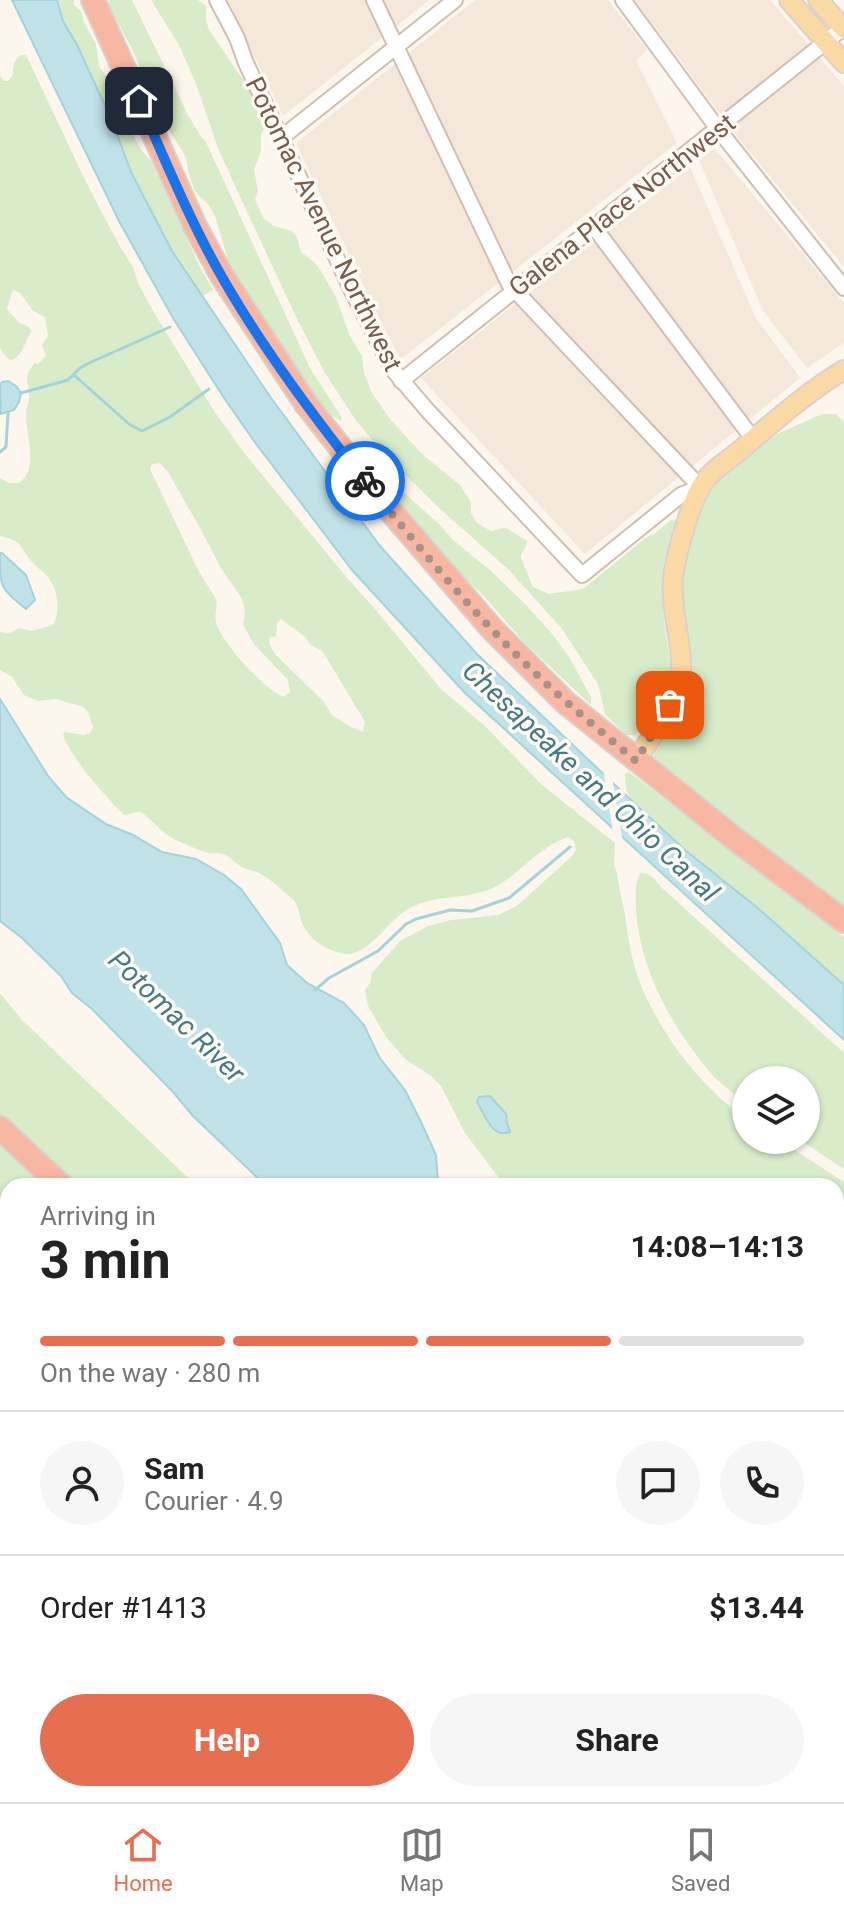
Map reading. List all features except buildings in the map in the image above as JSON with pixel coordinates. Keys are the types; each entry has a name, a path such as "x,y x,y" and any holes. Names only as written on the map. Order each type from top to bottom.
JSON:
{"highway":[{"path":"93,0 213,260 289,381 388,508 484,621 565,702 735,839 844,921"},
{"path":"0,1128 53,1178"},
{"path":"0,1149 31,1178"}],"main road":[{"path":"789,0 844,63"},
{"path":"818,0 843,29"},
{"path":"636,761 674,699 681,679 673,576 700,487 753,439 844,370"}],"street":[{"name":"Potomac Avenue Northwest","path":"217,0 364,316 389,363 401,381 582,575 681,495 700,487"},
{"path":"374,0 505,278 700,487"},
{"path":"281,138 455,0"},
{"path":"623,0 718,129 844,288"},
{"name":"Galena Place Northwest","path":"401,381 843,29"},
{"path":"594,227 753,439"}],"shaded area":[{"path":"228,0 429,0 283,116"},
{"path":"475,0 608,0 647,50 636,60 677,143 401,359 296,143"},
{"path":"635,0 770,0 844,86 844,267 732,130"},
{"path":"714,148 844,303 844,343 807,368 763,311 699,160"},
{"path":"690,167 755,316 800,378 585,554 421,378"}],"green space":[{"path":"57,0 74,0 73,4 81,11 96,44 99,66 127,107 133,121 135,139 151,161 213,290 201,297 172,251 131,172 113,123 63,21"},
{"path":"109,0 132,0 189,117 205,140 310,368 341,421 316,401 241,290 230,266 215,216 194,189 186,157 166,125 109,6"},
{"path":"151,0 198,0 206,6 209,30 248,87 266,126 261,134 261,151 254,170 258,191 255,200 264,219 274,226 292,231 301,252 319,268 336,297 349,334 362,356 364,373 372,393 390,419 423,455 460,485 471,502 471,513 477,523 491,531 508,529 527,541 521,558 533,587 549,594 583,589 648,536 671,520 677,521 662,578 671,669 669,688 654,713 635,735 626,735 605,714 598,684 562,629 509,570 439,508 385,455 357,422 325,373 297,319 218,148 179,45"},
{"path":"26,55 86,182 133,267 152,309 214,411 245,454 441,689 485,726 542,785 615,843 614,865 630,947 642,988 661,1025 685,1060 732,1108 732,1154 801,1154 838,1178 499,1178 465,1133 441,1086 405,1059 386,1037 368,1006 365,990 372,973 400,941 428,926 498,915 518,905 572,856 576,850 574,841 568,837 557,841 493,888 415,905 363,949 355,953 340,953 326,948 308,933 296,903 266,877 242,867 225,855 208,853 174,839 141,812 124,815 80,765 66,743 65,732 90,733 93,727 88,712 83,707 56,699 38,701 24,695 12,677 0,670 0,631 7,633 19,628 31,631 53,625 58,607 54,587 47,576 18,543 0,536 0,478 9,483 19,483 29,469 27,376 35,363 38,364 46,356 42,345 48,336 45,317 33,311 20,293 14,290 7,309 19,323 32,331 15,358 10,360 0,347 0,75 8,81 18,57","holes":["158,463 168,472 222,570 241,597 245,610 243,625 254,644 288,680 290,692 283,697 255,675 220,632 216,623 216,599 198,570 150,469 152,464","281,619 323,652 365,722 363,732 332,715 324,702 275,654 269,638 276,636 277,622"]},
{"path":"822,414 836,414 844,422 844,914 653,759 655,750 690,690 691,659 682,595 684,570 707,497 719,478 777,434"},
{"path":"378,469 526,605 569,657 591,697 591,705 525,643 481,593 450,565 377,473"},
{"path":"629,772 844,937 844,985 632,801 626,790 625,774"},
{"path":"640,873 652,877 844,1053 844,1169 820,1153 820,1066 732,1066 732,1092 695,1053 670,1016 651,975 639,932 636,886"},
{"path":"0,993 22,1020 189,1178 0,1178"}],"water":[{"name":"Chesapeake and Ohio Canal","path":"12,0 57,0 63,21 113,123 131,172 172,251 271,398 380,546 477,654 632,801 844,985 844,1040 465,693 352,570 254,441 173,318 119,221"},
{"path":"8,381 21,393 14,410 1,414 0,385"},
{"path":"0,553 26,575 35,600 26,609 3,586"},
{"name":"Potomac River","path":"0,699 48,776 66,797 106,824 162,852 196,859 241,889 280,943 287,965 307,983 344,1003 364,1025 379,1057 405,1090 421,1122 436,1155 438,1178 258,1178 193,1116 92,1009 72,993 61,976 0,921"},
{"path":"490,1096 506,1114 510,1132 498,1132 486,1119 477,1102 479,1097"}],"pier":[{"path":"603,768 612,777 623,843 613,833"}],"waterway":[{"path":"21,393 68,380 89,363 170,327"},
{"path":"74,375 129,424 142,431 170,417 209,389"},
{"path":"0,452 6,447 8,413"},
{"path":"315,990 329,978 378,951 406,924 416,919 450,910 472,911 509,898 570,847"}],"way so far":[{"path":"365,481 507,645 565,702 636,761 670,705"}],"route":[{"path":"139,101 195,226 232,293 289,381 365,481"}]}
